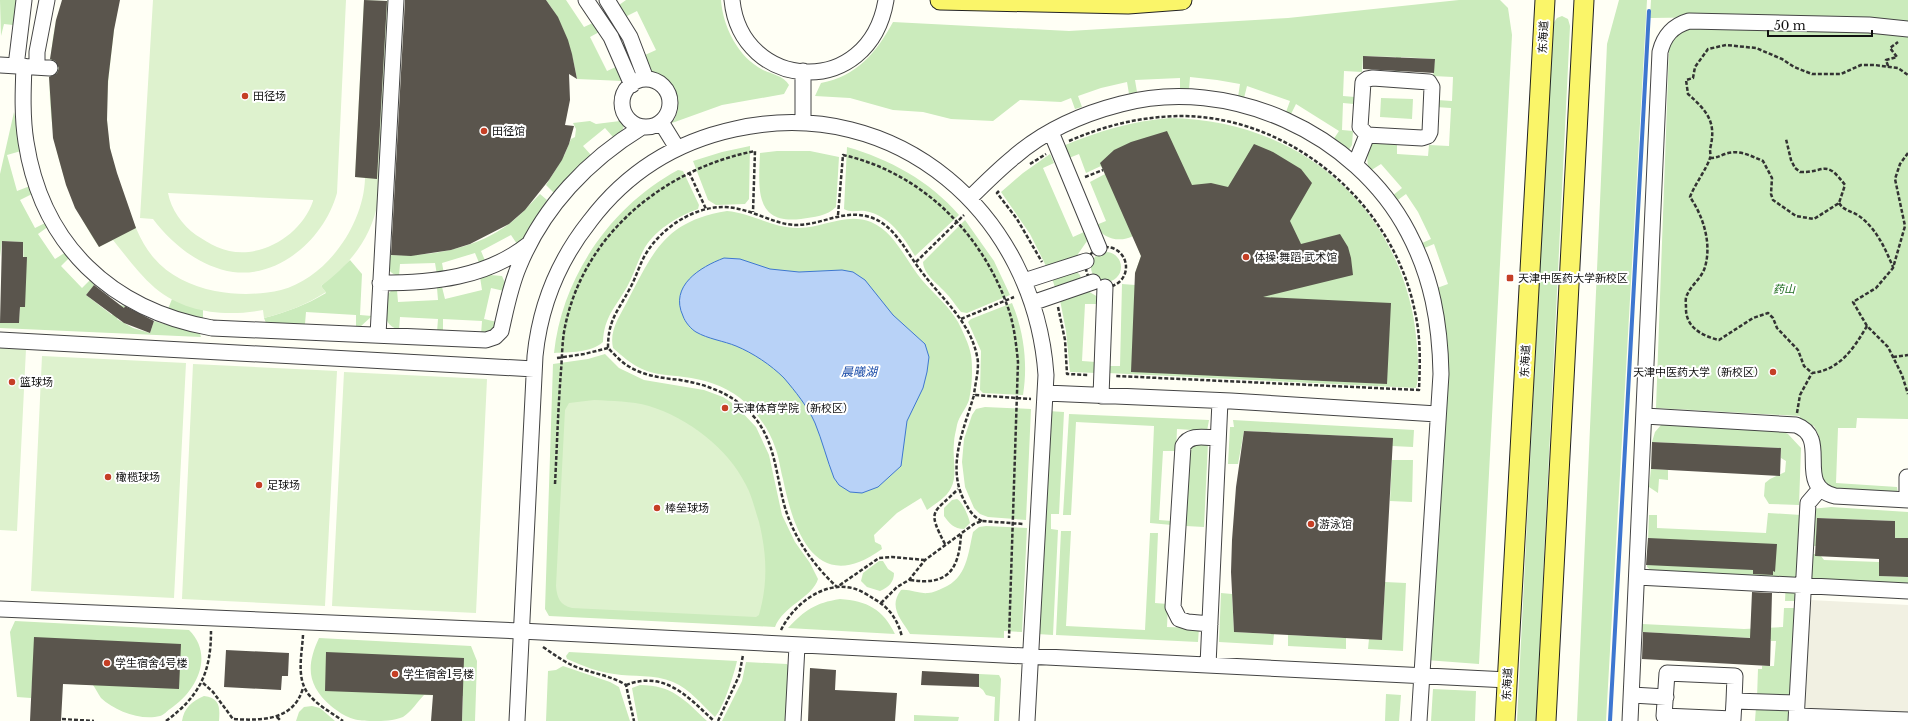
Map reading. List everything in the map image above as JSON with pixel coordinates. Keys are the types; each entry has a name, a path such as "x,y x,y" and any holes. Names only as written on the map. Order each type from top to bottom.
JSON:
{"main road":[{"path":"940,0 1128,4 1182,0"},
{"name":"东海道","path":"1505,721 1545,0"},
{"path":"1546,721 1584,0"}],"lane":[{"path":"24,0 31,67 26,141 32,170 48,215 54,227 86,267 115,291 154,312 193,325 212,328 486,340 495,337 501,331 515,277 531,242 559,196 610,148 642,127"},
{"path":"31,67 37,52 47,0"},
{"path":"378,335 396,0"},
{"path":"586,0 610,37 632,85"},
{"path":"607,0 630,37 646,80"},
{"path":"732,0 736,20 757,53 781,66 803,71 823,71 836,68 858,55 875,35 884,14 886,0"},
{"path":"1630,721 1645,416 1660,52 1666,36 1680,24 1689,21 1887,26 1908,28"},
{"path":"0,65 31,67"},
{"path":"803,71 803,123"},
{"path":"1367,79 1429,82 1432,87 1430,132 1428,136 1422,138 1367,135 1360,127 1363,82 1367,79"},
{"path":"646,80 661,84 670,97 668,113 661,122 650,127 642,127 629,119 622,105 623,98 632,85 646,80"},
{"path":"972,201 1014,157 1050,132 1093,112 1121,103 1165,97 1202,99 1239,104 1286,119 1315,135 1355,165 1379,191 1409,232 1428,280 1438,322 1440,344 1441,374 1437,414 1419,721"},
{"path":"661,122 677,148"},
{"path":"517,721 520,631 534,369 543,312 557,274 575,240 598,210 623,184 665,154 709,135 770,122 839,126 896,146 934,169 972,201 1008,250 1028,292 1043,342 1046,397 1027,721"},
{"path":"1050,132 1099,248"},
{"path":"1355,165 1367,135"},
{"path":"380,283 430,282 479,272 507,258 531,242"},
{"path":"1028,292 1047,274 1086,262"},
{"path":"1028,292 1054,295 1099,284 1102,376 1101,396"},
{"path":"0,340 534,369"},
{"path":"1046,397 1101,396 1220,401 1437,414"},
{"path":"1208,665 1220,401"},
{"path":"1645,416 1796,425 1803,428 1811,437 1815,479 1820,489 1826,494 1835,496 1907,500 1907,477"},
{"path":"1210,624 1188,622 1179,619 1173,607 1183,446 1186,441 1191,438 1218,438"},
{"path":"1797,714 1808,503 1820,489"},
{"path":"1637,577 1908,591"},
{"path":"0,609 520,631 797,646 1508,680"},
{"path":"793,721 797,646"},
{"path":"1667,673 1735,676 1733,720 1664,716 1666,697 1667,673"},
{"path":"1632,695 1666,697"},
{"path":"1734,701 1797,714 1908,720"}],"path":[{"path":"1887,26 1889,33 1898,42 1890,48 1896,57 1886,60 1888,66"},
{"path":"1812,373 1804,366 1798,350 1777,328 1773,318 1768,313 1753,318 1719,340 1699,333 1691,325 1685,314 1687,295 1705,268 1708,243 1695,205 1690,197 1695,184 1710,158 1713,140 1710,118 1706,110 1688,94 1686,80 1693,78 1695,67 1708,49 1726,45 1756,48 1782,59 1794,68 1812,74 1840,74 1861,65 1898,68 1908,75"},
{"path":"1028,165 1057,147 1088,133 1123,122 1143,118 1184,116 1207,118 1245,126 1280,140 1295,148 1329,171 1349,188 1368,210 1392,247 1401,268 1415,312 1419,345 1419,390 1068,374 1065,340 1054,295"},
{"path":"1710,158 1716,158 1733,152 1742,152 1763,161 1772,178 1771,194 1773,200 1796,216 1814,219 1839,203 1845,185 1833,171 1821,168 1800,172 1795,168 1786,139"},
{"path":"555,484 564,333 570,308 579,285 612,232 640,203 671,181 714,162 755,151 754,212"},
{"path":"1908,153 1900,164 1895,179 1905,226 1893,268 1889,275 1876,288 1854,302 1867,326 1888,347 1902,375 1908,394"},
{"path":"838,215 843,155 881,167 934,200 956,222 980,250 1005,300 1015,336 1018,362 1009,638"},
{"path":"1072,184 1103,170"},
{"path":"689,172 706,209"},
{"path":"1002,189 997,192 1029,237 1047,274"},
{"path":"916,262 956,222 972,201"},
{"path":"1839,203 1842,209 1858,215 1867,222 1881,242 1893,268"},
{"path":"903,651 903,641 896,618 881,603 865,593 852,588 837,587 826,577 798,538 786,510 771,448 762,428 755,418 736,401 716,389 651,376 628,366 608,348 608,331 612,321 631,288 649,249 657,239 681,219 706,209 722,207 754,212 795,225 838,215 854,214 881,221 892,231 960,319 968,331 978,357 974,395 962,428 959,445 957,463 958,489 975,518 982,521 1038,524"},
{"path":"1107,246 1118,250 1125,259 1126,270 1121,280 1111,286 1099,284 1086,271 1086,262 1090,253 1099,248 1107,246"},
{"path":"960,319 1028,292"},
{"path":"1812,373 1827,370 1850,353 1867,326"},
{"path":"557,358 608,348"},
{"path":"1893,357 1908,355"},
{"path":"1796,425 1800,395 1812,373"},
{"path":"974,395 1018,398 1046,397"},
{"path":"946,544 936,527 934,516 936,509 958,489"},
{"path":"881,603 897,587 909,580 925,560 974,524 982,521"},
{"path":"909,580 932,582 949,574 955,567 958,557 961,534"},
{"path":"779,645 781,631 792,612 812,595 837,587 879,558 892,557 925,560"},
{"path":"166,721 174,716 203,683 211,653 211,618"},
{"path":"304,622 300,676 304,688 311,698 343,721"},
{"path":"718,721 739,676 744,643"},
{"path":"543,647 564,662 617,679 626,685 634,721"},
{"path":"626,685 637,681 648,681 675,688 685,694 714,721"},
{"path":"203,683 213,692 233,720 254,721 277,717 294,707 304,688"},
{"path":"277,717 281,721"},
{"path":"62,719 94,721"}],"green space":[{"path":"0,0 19,0 13,25 4,24 1,36"},
{"name":"田径场","path":"153,0 346,0 337,193 331,209 322,225 311,239 284,261 268,268 251,272 233,272 198,260 169,237 153,219 140,218","holes":["168,193 313,200 307,214 298,226 287,236 275,244 246,252 232,251 214,246 196,235 182,222 174,211"]},
{"path":"364,0 388,1 378,201 371,227 358,249 332,278 321,286 326,292 296,308 264,318 263,310 234,313 206,311 179,303 155,288 138,271 113,240 99,247 83,221 71,194 61,167 54,138 50,109 50,79 51,50 56,20 114,30 107,104 110,148 117,176 137,231 148,251 166,270 189,283 215,291 256,294 281,290 298,284 313,274 328,261 340,247 358,213 363,196 365,178 355,177"},
{"path":"546,0 566,0 584,27 595,22 601,31 590,37 607,71 618,66 623,81 577,79 573,58 566,38 558,18"},
{"path":"626,0 721,0 722,10 729,31 739,49 754,64 763,70 781,77 787,82 789,85 784,94 722,105 672,123 678,107 676,92 667,80 660,75 652,73 645,55 656,50 637,11 625,17 619,5"},
{"path":"1459,0 1500,0 1508,8 1512,35 1479,664 1426,660 1447,345 1445,325 1437,288 1448,284 1434,244 1422,249 1420,244 1431,239 1418,212 1406,194 1395,202 1392,196 1402,188 1381,164 1370,171 1367,160 1372,142 1397,143 1397,154 1428,156 1429,145 1449,146 1451,108 1436,107 1437,100 1452,101 1453,77 1433,76 1435,59 1401,57 1400,73 1395,73 1396,57 1363,56 1362,72 1344,71 1343,96 1355,97 1354,104 1343,103 1342,130 1353,131 1352,145 1348,151 1333,140 1339,131 1296,104 1291,114 1286,112 1290,101 1247,86 1244,98 1238,97 1240,84 1190,77 1189,90 1180,90 1180,78 1135,80 1137,92 1129,94 1127,82 1101,88 1078,96 1082,107 1075,109 1071,98 1061,102 1020,100 993,121 951,119 923,112 893,110 850,98 815,96 821,83 834,80 845,75 864,62 880,44 893,22 1069,31 1288,18"},
{"path":"1619,0 1647,0 1606,721 1577,721 1607,44"},
{"path":"1651,0 1908,0 1908,23 1721,17 1650,18"},
{"path":"1562,16 1568,19 1570,26 1536,721 1517,721 1552,25 1557,18"},
{"name":"药山","path":"1691,28 1878,31 1908,35 1908,419 1857,418 1856,428 1838,428 1836,483 1897,487 1898,494 1830,490 1819,475 1819,436 1814,426 1799,419 1800,416 1656,408 1669,49 1672,41 1677,35"},
{"path":"1381,98 1413,99 1412,119 1380,117"},
{"path":"14,112 21,151 7,155 17,191 30,186 32,194 20,200 35,228 47,222 49,226 38,234 55,259 66,252 70,257 61,266 82,288 91,279 96,283 86,295 112,315 119,305 125,306 117,319 133,328 150,333 154,321 195,332 200,334 201,337 0,328 0,323 19,323 20,307 25,307 23,242 2,241 0,257 0,174"},
{"name":"体操·舞蹈·武术馆","path":"1170,118 1214,122 1256,133 1294,150 1328,172 1357,200 1382,234 1401,272 1413,315 1418,352 1416,388 1108,373 1108,366 1120,366 1122,284 1135,285 1135,273 1141,256 1133,236 1123,239 1112,238 1102,234 1096,225 1106,221 1090,182 1105,174 1101,166 1086,173 1079,154 1069,158 1063,146 1129,124"},
{"path":"590,121 596,124 620,121 624,126 622,131 613,137 605,128 583,146 591,155 554,193 546,185 558,166 558,154 564,156 571,139 575,137 576,129 573,123"},
{"path":"750,146 749,199 745,204 716,205 708,200 693,161 722,152"},
{"path":"847,147 878,158 908,173 935,192 959,215 915,256 900,234 881,217 874,213 865,211 851,211 844,209"},
{"path":"777,151 810,151 839,157 836,207 829,212 815,217 785,219 774,216 762,201 759,178 760,153"},
{"path":"1050,154 1054,163 1043,168 1073,237 1084,232 1087,241 1078,254 1077,260 1048,270 1030,234 1001,192 1023,173"},
{"path":"678,170 683,171 699,205 698,209 674,220 653,237 647,244 627,287 608,319 605,326 603,342 598,346 586,350 554,353 559,325 567,297 579,271 594,246 611,224 631,203 654,185"},
{"path":"540,194 547,200 524,239 517,244 511,235 481,251 486,263 480,265 475,253 442,263 444,274 437,275 435,263 400,264 399,276 390,271 388,266 389,255 421,255 436,253 452,250 482,240 509,224"},
{"path":"727,211 745,214 779,226 797,228 806,228 852,219 861,219 871,222 887,233 900,248 922,280 941,300 958,322 967,342 972,360 971,389 969,400 958,422 954,438 954,477 951,488 944,497 927,510 921,498 897,513 874,535 875,542 881,545 882,549 860,562 841,566 825,562 812,552 802,538 794,520 778,455 769,433 761,420 746,403 728,390 706,381 657,374 642,369 623,357 613,348 612,341 614,329 619,317 646,266 664,240 689,222"},
{"path":"965,220 994,261 1010,295 967,313 961,312 947,294 931,278 924,267 923,262"},
{"path":"1106,252 1117,256 1121,267 1117,278 1106,282 1095,278 1091,267 1095,256"},
{"path":"350,260 362,274 360,315 372,316 360,327 356,327 356,315 306,312 305,324 266,323 264,318 296,308 326,293 321,286"},
{"path":"1075,270 1080,275 1081,279 1056,291 1052,278"},
{"path":"490,275 502,276 506,285 504,291 491,288 484,319 497,322 493,329 489,332 481,335 482,321 443,319 443,333 437,332 438,319 400,317 399,330 387,321 385,312 386,296 392,290 397,290 398,302 438,300 437,288 442,287 445,299 482,290 480,277"},
{"path":"1086,290 1098,297 1098,304 1085,304 1082,361 1096,362 1096,373 1070,372 1066,331 1060,300"},
{"path":"172,299 203,310 203,320 168,309"},
{"path":"1012,303 1024,348 1025,372 1023,395 983,393 980,390 981,351 968,322 971,319"},
{"path":"0,347 26,349 17,531 0,530"},
{"name":"棒垒球场","path":"605,354 619,368 644,380 704,390 723,397 735,405 756,427 769,455 782,515 795,542 810,563 818,579 810,591 784,613 775,627 549,616 545,609 553,364 588,359"},
{"name":"橄榄球场","path":"42,356 186,363 174,598 31,591"},
{"name":"足球场","path":"193,364 337,371 325,606 182,599"},
{"path":"344,372 487,379 476,613 332,606"},
{"name":"棒垒球场","path":"594,400 635,403 664,411 678,418 705,436 729,459 738,471 752,498 762,534 765,557 765,580 759,615 756,617 572,608 562,603 557,594 556,586 565,410 569,403"},
{"path":"985,407 1031,409 1026,520 988,517 980,514 974,508 965,487 962,462 964,439 972,415 976,409"},
{"path":"1048,411 1064,412 1059,514 1051,514 1051,529 1058,530 1053,635 1037,634"},
{"path":"1069,414 1209,420 1207,431 1177,429 1176,451 1163,451 1159,520 1172,521 1172,525 1150,523 1154,426 1076,422 1071,515 1063,515"},
{"path":"1233,420 1414,430 1413,447 1392,446 1392,438 1244,431 1238,464 1228,464 1230,427 1234,427"},
{"path":"1679,424 1780,430 1788,434 1801,448 1799,505 1769,504 1764,496 1765,483 1785,472 1786,461 1781,458 1781,448 1652,442 1655,432 1661,425"},
{"path":"1208,443 1204,527 1186,526 1185,522 1191,444"},
{"path":"1392,460 1413,460 1412,502 1390,501"},
{"path":"1651,469 1668,470 1668,480 1659,479 1658,493 1649,487"},
{"path":"957,499 967,513 970,523 964,529 955,527 944,516 944,508 952,500"},
{"path":"1831,507 1908,512 1908,538 1895,538 1895,521 1817,518 1816,546 1809,546 1811,509"},
{"path":"1768,513 1801,515 1797,601 1785,601 1786,579 1654,573 1647,567 1649,515 1657,515 1657,528 1766,533"},
{"path":"979,527 1027,528 1022,632 1004,631 1004,638 910,634 897,613 897,596 901,590 930,593 951,584 962,572 968,557 973,532"},
{"path":"1061,531 1071,531 1066,626 1145,630 1150,533 1158,533 1155,603 1168,604 1167,627 1199,628 1198,642 1056,635"},
{"path":"1808,554 1821,556 1824,560 1879,562 1879,576 1908,577 1908,588 1811,583"},
{"path":"879,561 883,561 888,569 894,573 890,584 880,591 867,587 861,581 863,573"},
{"path":"1385,582 1406,583 1403,651 1368,649 1369,639 1382,640"},
{"path":"1221,593 1232,594 1234,632 1274,634 1273,645 1219,642"},
{"path":"840,599 866,604 873,608 885,618 895,634 788,628 811,608"},
{"path":"1784,608 1796,608 1791,699 1757,698 1758,669 1762,669 1762,666 1774,666 1776,641 1771,641 1771,639 1642,632 1642,624 1744,629 1783,627"},
{"path":"15,621 189,630 197,640 201,651 199,673 188,693 179,702 163,715 153,717 129,714 113,707 101,698 93,685 32,682 31,698 17,697 10,632"},
{"path":"1288,635 1346,638 1346,649 1288,646"},
{"path":"319,638 471,646 477,661 475,721 462,721 463,696 424,695 406,715 392,720 361,720 346,716 331,706 323,698 313,683 311,675 312,657"},
{"path":"569,652 737,661 725,698 715,717 690,693 673,682 666,679 621,675 596,670 567,659 566,656"},
{"path":"746,662 787,664 789,667 785,721 722,721 742,681"},
{"path":"563,666 610,682 619,687 630,721 546,721 548,671 556,670"},
{"path":"979,674 999,675 1001,679 999,721 994,721 995,697 986,695 979,687"},
{"path":"640,685 661,688 677,695 685,700 707,721 638,721 632,688"},
{"path":"1433,689 1476,691 1475,721 1431,721"},
{"path":"1386,694 1401,695 1399,721 1385,721"},
{"path":"204,696 213,699 218,704 219,721 182,721 183,716 189,706"},
{"path":"312,706 320,708 335,721 296,721 299,712 304,707"},
{"path":"1756,707 1790,709 1790,721 1755,721"},
{"path":"914,715 959,717 958,721 914,721"}],"shaded area":[{"path":"1810,600 1908,605 1908,715 1804,710"}],"water":[{"name":"晨曦湖","path":"724,258 740,259 770,269 799,272 842,270 853,272 865,280 893,315 925,344 929,357 927,372 923,388 907,421 901,466 878,487 862,493 850,492 839,485 834,478 818,430 809,411 784,378 768,364 749,352 694,331 687,323 680,305 680,296 683,287 697,272"}],"building":[{"path":"62,0 120,0 114,30 108,81 107,120 110,148 136,228 99,247 75,208 66,185 53,138 49,77 57,73 59,68 55,61 50,59 56,20"},
{"path":"364,0 387,1 377,179 355,177"},
{"name":"田径馆","path":"405,0 546,0 558,17 568,40 577,79 569,74 570,100 565,125 574,126 569,144 562,160 549,180 525,210 509,224 470,244 451,250 411,256 391,255"},
{"path":"1363,56 1435,59 1434,73 1363,69"},
{"name":"体操·舞蹈·武术馆","path":"1167,131 1192,185 1211,183 1228,187 1254,144 1273,152 1301,169 1312,183 1290,221 1301,244 1340,234 1348,247 1353,275 1263,297 1391,303 1387,384 1131,372 1135,273 1141,256 1100,163 1114,150 1131,142"},
{"path":"2,241 23,242 23,257 27,257 25,307 20,307 19,323 0,323"},
{"path":"94,285 124,308 125,306 154,321 150,333 124,323 86,295"},
{"name":"游泳馆","path":"1244,431 1393,438 1382,640 1234,632 1231,572 1232,540 1236,487"},
{"path":"1652,442 1781,448 1780,476 1651,469"},
{"path":"1817,518 1895,521 1895,538 1908,538 1908,577 1879,576 1879,559 1815,556"},
{"path":"1648,538 1777,544 1775,572 1773,571 1773,575 1753,574 1753,570 1646,565"},
{"path":"1752,592 1772,593 1770,666 1642,659 1643,632 1750,638"},
{"name":"学生宿舍4号楼","path":"34,637 181,644 179,689 63,684 61,721 30,721"},
{"path":"226,650 289,653 288,676 282,676 281,690 224,687"},
{"name":"学生宿舍1号楼","path":"326,652 464,658 462,721 431,721 433,695 325,691"},
{"path":"810,668 836,670 835,690 897,693 895,721 808,721"},
{"path":"922,671 979,674 979,687 921,685"}],"waterway":[{"path":"1610,721 1649,11"}],"place":[{"name":"田径场","path":"245,96"},
{"name":"田径馆","path":"484,131"},
{"name":"体操·舞蹈·武术馆","path":"1246,257"},
{"name":"天津中医药大学新校区","path":"1510,278"},
{"name":"天津中医药大学（新校区）","path":"1773,372"},
{"name":"篮球场","path":"12,382"},
{"name":"天津体育学院（新校区）","path":"725,408"},
{"name":"橄榄球场","path":"108,477"},
{"name":"足球场","path":"259,485"},
{"name":"棒垒球场","path":"657,508"},
{"name":"游泳馆","path":"1311,524"},
{"name":"学生宿舍4号楼","path":"107,663"},
{"name":"学生宿舍1号楼","path":"395,674"}]}
